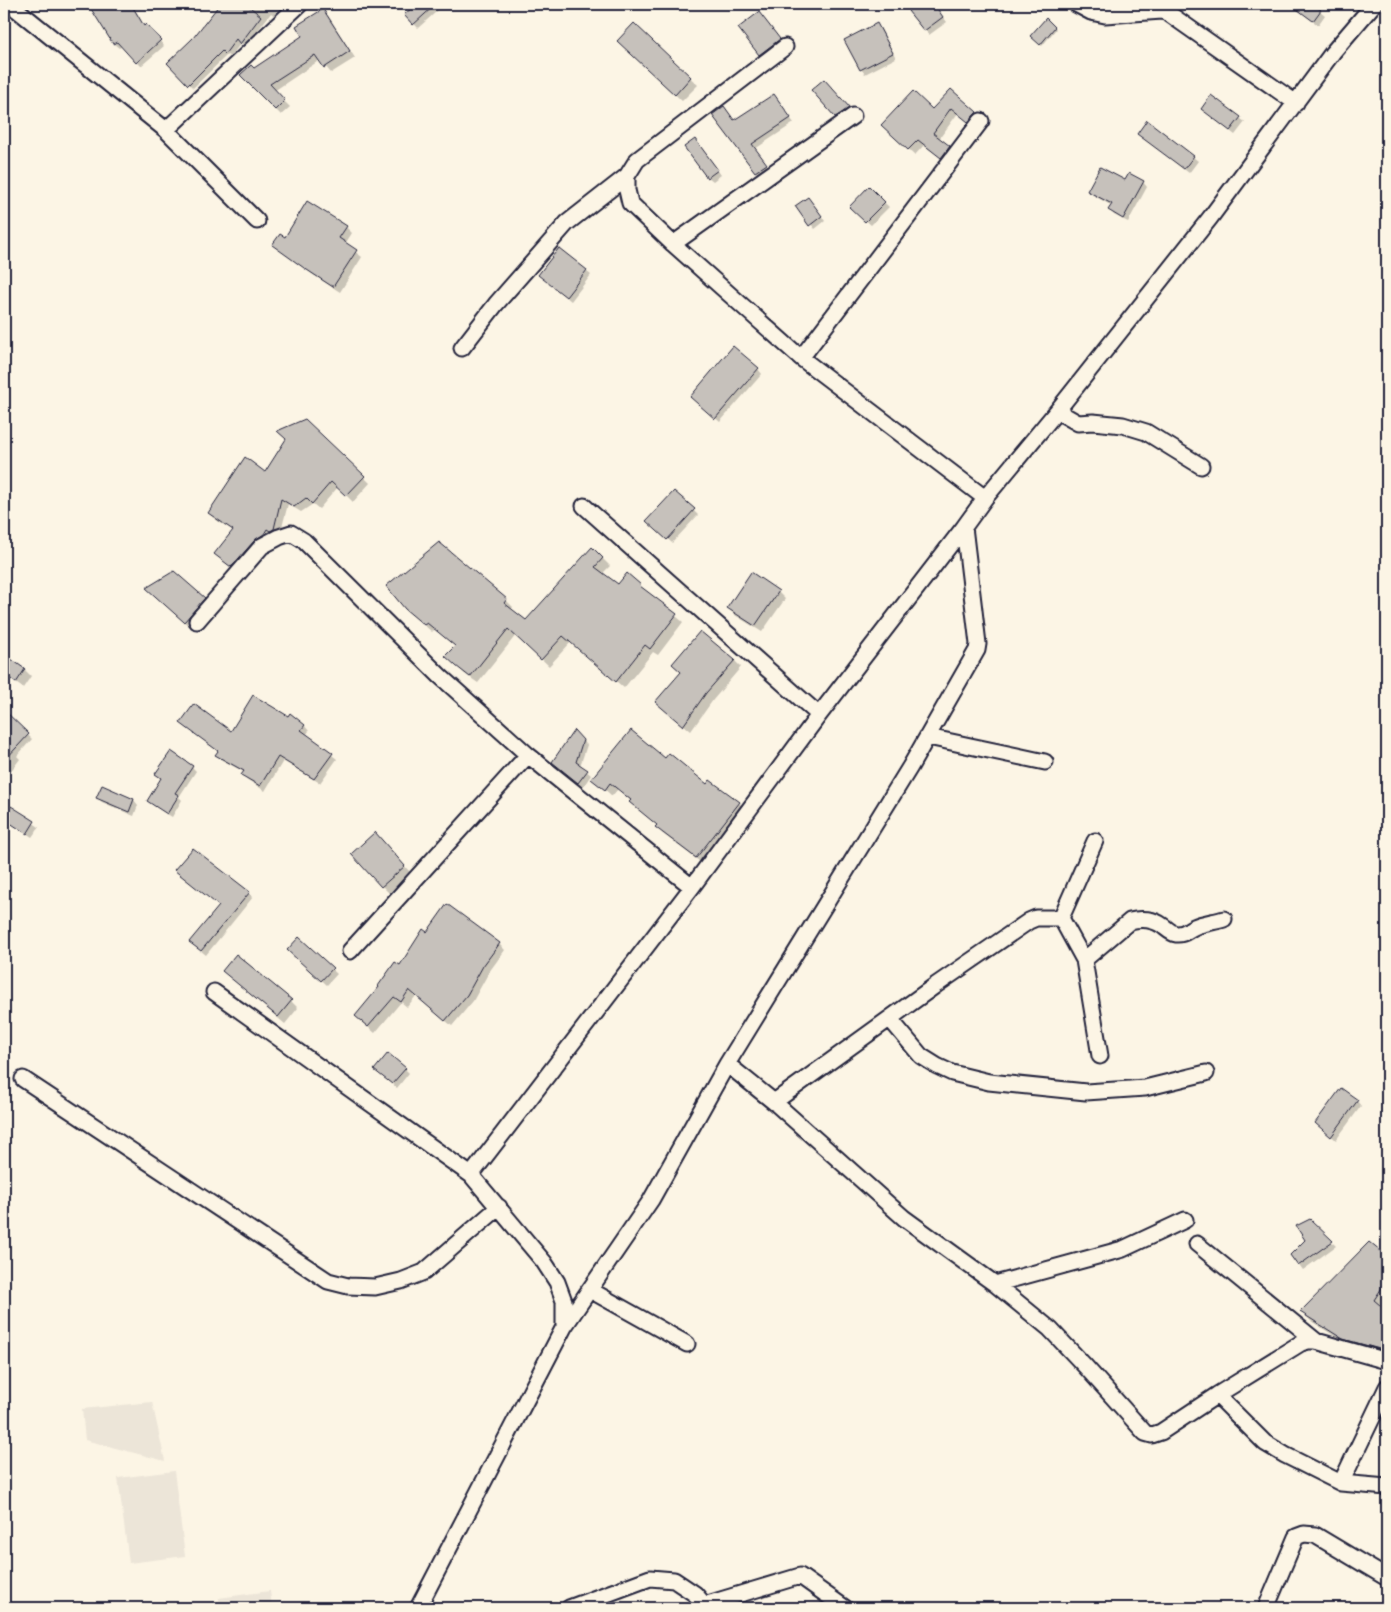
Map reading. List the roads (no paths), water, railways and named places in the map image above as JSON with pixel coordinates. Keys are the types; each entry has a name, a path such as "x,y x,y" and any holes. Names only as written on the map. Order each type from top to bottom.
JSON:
{"street":[{"path":"10,4 166,130 257,221"},
{"path":"166,130 300,4"},
{"path":"1076,4 1091,12 1105,15 1162,11 1168,13 1296,103"},
{"path":"470,1175 692,887 819,715 985,498 1210,218 1334,52 1374,4"},
{"path":"462,348 496,304 567,223 627,176 637,160 785,47"},
{"path":"673,244 853,116"},
{"path":"801,358 981,121"},
{"path":"627,176 627,190 630,203 673,244 801,358 985,498"},
{"path":"1057,410 1078,423 1094,422 1123,425 1146,432 1201,466"},
{"path":"584,506 819,715"},
{"path":"418,1608 564,1327 651,1200 727,1064 928,737 977,650 978,644 964,527"},
{"path":"197,622 262,546 291,533 304,541 440,676 528,755 692,887"},
{"path":"928,737 1045,762"},
{"path":"350,951 528,755"},
{"path":"1061,918 1095,841"},
{"path":"774,1102 1029,921 1036,918 1061,918"},
{"path":"1061,918 1084,960 1100,1056"},
{"path":"1084,960 1130,921 1145,919 1156,922 1177,934 1186,933 1193,927 1224,919"},
{"path":"214,992 470,1175 544,1262 557,1282 564,1301 564,1327"},
{"path":"890,1019 921,1056 952,1073 989,1082 1086,1092 1145,1088 1206,1072"},
{"path":"727,1064 774,1102 904,1218 995,1284 1050,1329 1145,1433 1152,1435 1161,1432 1301,1343 1316,1341 1387,1361"},
{"path":"23,1079 328,1282 348,1286 375,1286 401,1281 424,1272 499,1208"},
{"path":"995,1284 1122,1249 1185,1220"},
{"path":"1197,1244 1316,1341"},
{"path":"590,1290 686,1344"},
{"path":"1340,1483 1387,1387"},
{"path":"1217,1395 1265,1443 1285,1455 1340,1483 1387,1487"},
{"path":"1266,1608 1296,1537 1304,1534 1315,1535 1387,1578"},
{"path":"569,1608 650,1578 674,1580 695,1594 705,1607 800,1576 845,1608"}]}
